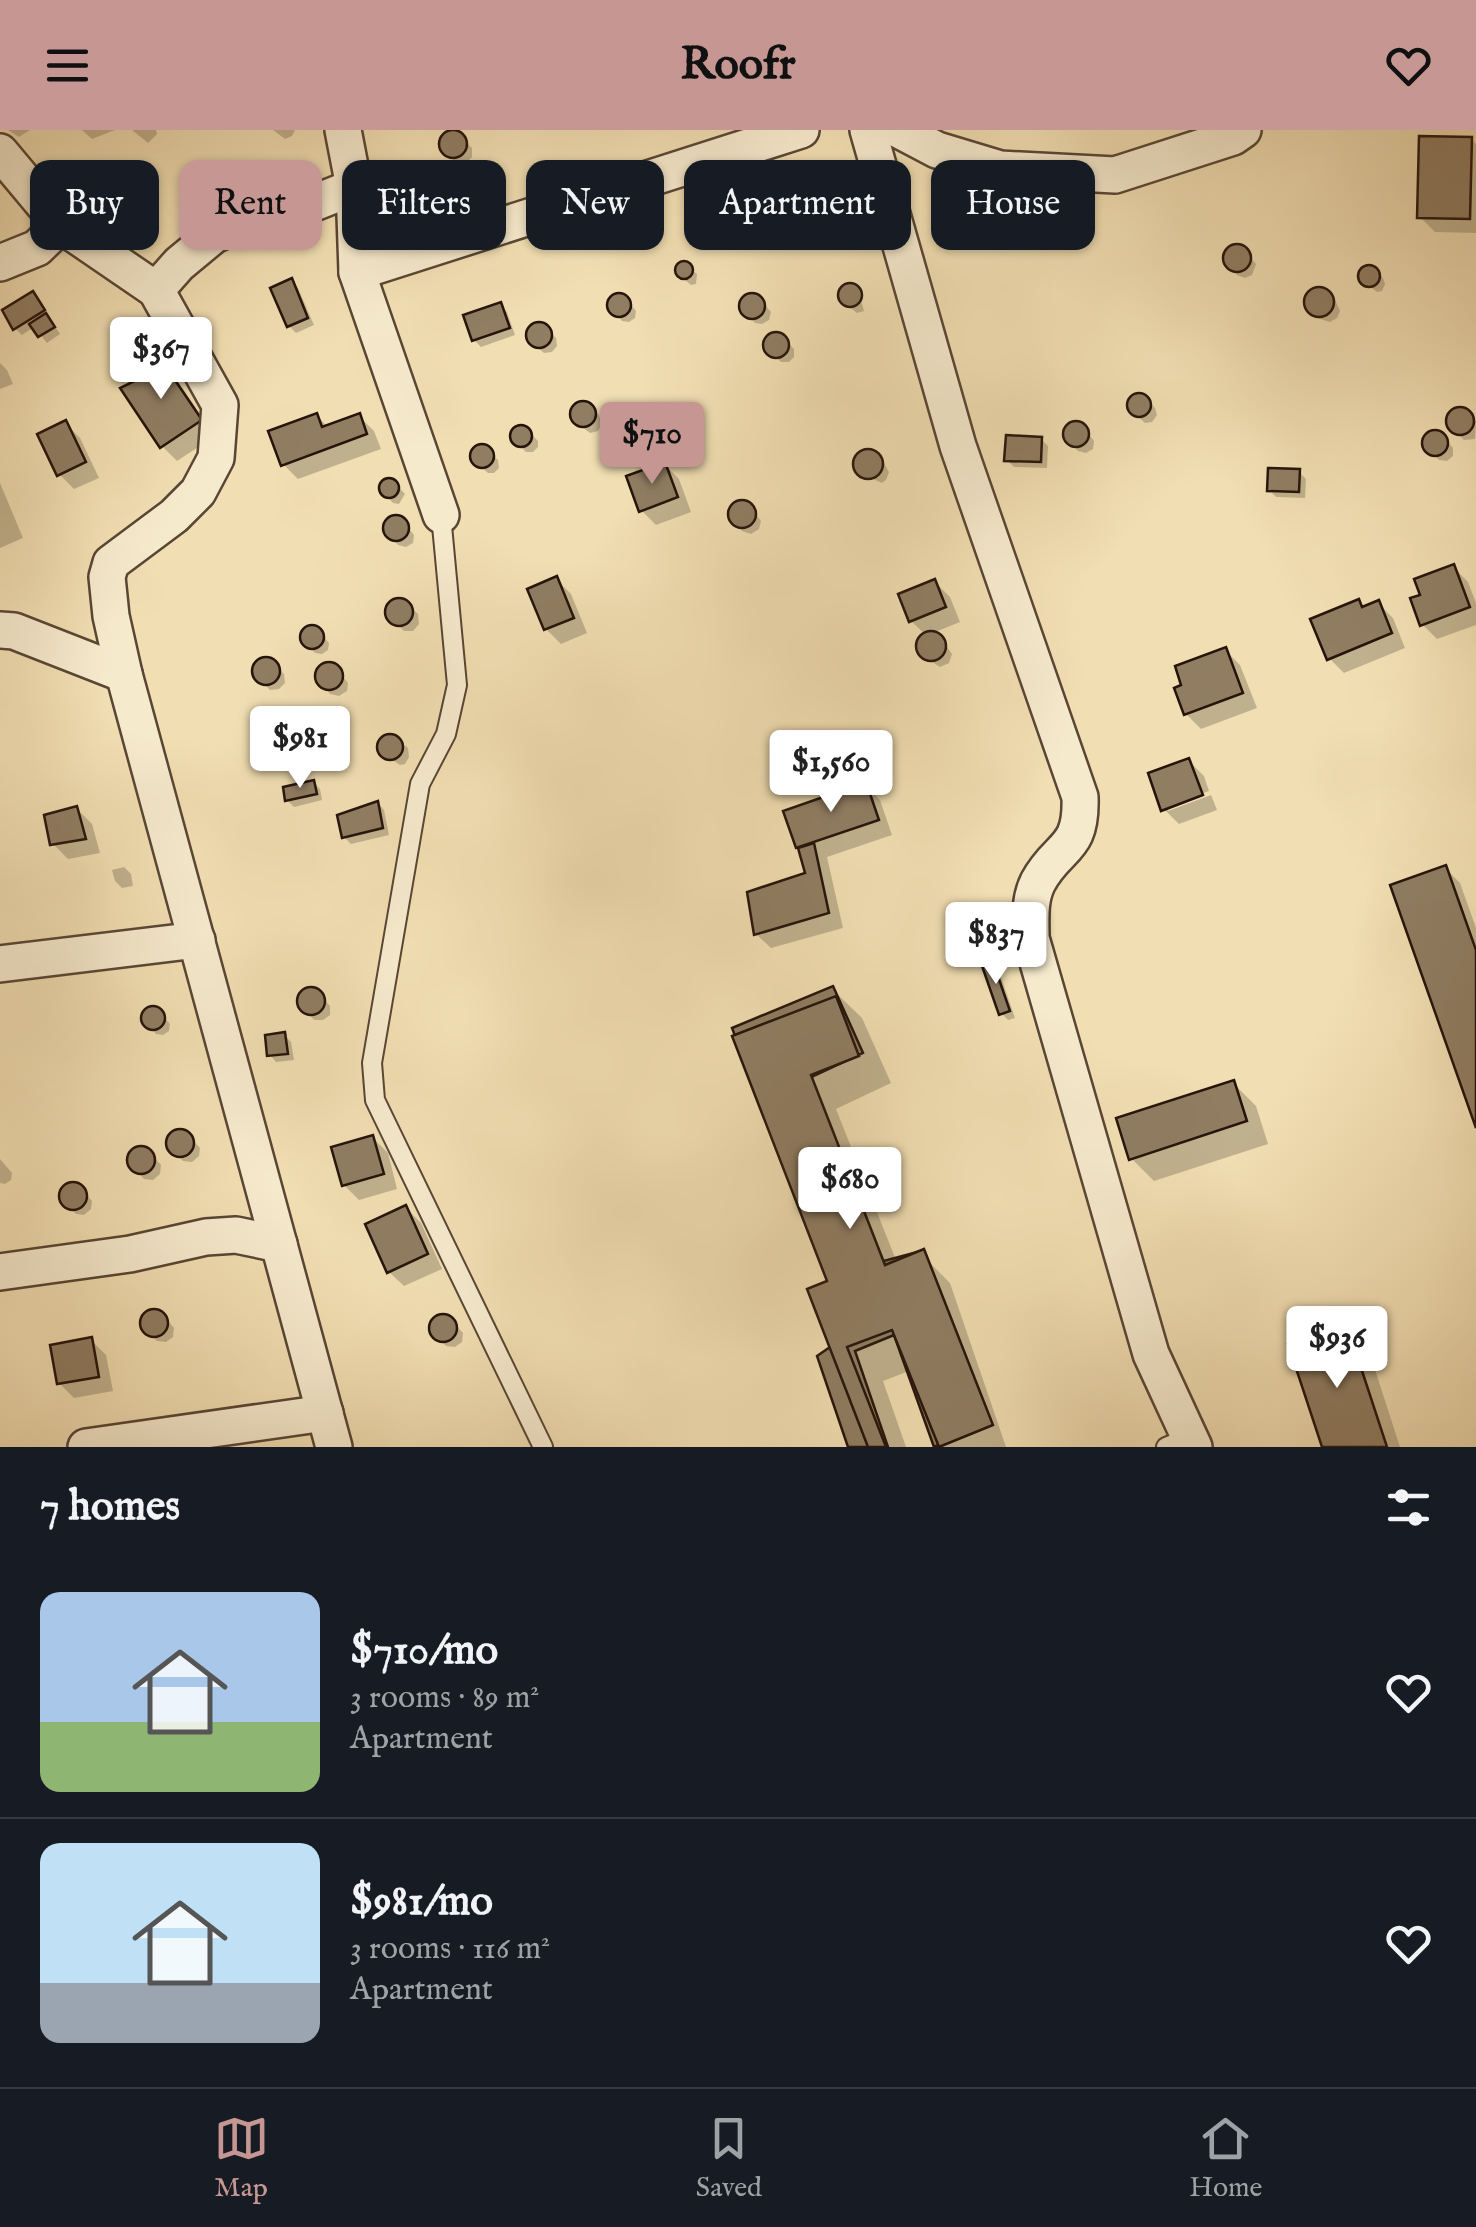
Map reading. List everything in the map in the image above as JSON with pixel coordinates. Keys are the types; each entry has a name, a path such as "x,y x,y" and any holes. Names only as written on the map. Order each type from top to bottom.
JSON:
{"street":[{"path":"343,130 349,160"},
{"path":"356,272 800,130"},
{"path":"868,130 958,446 1080,797 1081,823 1066,849 1039,879 1031,902 1031,938 1151,1354 1183,1444"},
{"path":"899,130 936,150 1000,169 1115,175 1233,138 1243,130"},
{"path":"0,152 30,188"},
{"path":"156,290 179,264 214,235 258,215 309,205 342,192"},
{"path":"0,263 32,250"},
{"path":"98,250 156,290 220,405 216,458 198,492 174,516 111,563 106,578 124,674 334,1447"},
{"path":"355,250 356,272 440,515"},
{"path":"0,630 14,631 124,674"},
{"path":"0,964 196,940"},
{"path":"0,1272 130,1254 206,1237 236,1235 279,1244"},
{"path":"86,1447 325,1413"}],"lane":[{"path":"440,515 456,684 446,734 420,784 372,1063 375,1100 544,1447"}],"building":[{"path":"453,130 463,134 467,144 463,154 453,158 443,154 439,144 443,134"},
{"path":"1419,136 1472,137 1470,219 1417,218"},
{"path":"1237,244 1247,248 1251,258 1247,268 1237,272 1227,268 1223,258 1227,248"},
{"path":"684,261 693,270 684,279 675,270"},
{"path":"1369,265 1377,268 1377,284 1369,287 1361,284 1358,276 1361,268"},
{"path":"292,278 308,318 287,327 270,288"},
{"path":"845,283 855,283 862,295 855,307 845,307 838,300 838,290"},
{"path":"1319,287 1330,291 1334,302 1330,313 1319,317 1308,313 1304,302 1308,291"},
{"path":"33,291 45,310 13,330 2,310"},
{"path":"619,293 631,305 619,317 607,305"},
{"path":"752,293 761,297 765,306 761,315 752,319 743,315 739,306 743,297"},
{"path":"501,302 510,328 472,341 463,315"},
{"path":"46,313 55,327 38,337 29,324"},
{"path":"539,322 548,326 552,335 548,344 539,348 530,344 526,335 530,326"},
{"path":"776,332 785,336 789,345 785,354 776,358 767,354 763,345 767,336"},
{"path":"156,352 202,420 160,448 120,388 143,377 137,365"},
{"path":"1139,393 1148,396 1148,414 1139,417 1130,414 1127,405 1130,396"},
{"path":"583,401 592,405 596,414 592,423 583,427 574,423 570,414 574,405"},
{"path":"1460,407 1470,411 1474,421 1470,431 1460,435 1450,431 1446,421 1450,411"},
{"path":"317,413 322,427 360,413 367,434 281,466 268,431"},
{"path":"66,420 86,462 57,476 37,434"},
{"path":"1076,421 1085,425 1089,434 1085,443 1076,447 1067,443 1063,434 1067,425"},
{"path":"521,425 529,428 529,444 521,447 513,444 510,436 513,428"},
{"path":"1435,430 1444,434 1448,443 1444,452 1435,456 1426,452 1422,443 1426,434"},
{"path":"1006,435 1042,437 1041,462 1004,461"},
{"path":"482,444 494,456 482,468 470,456"},
{"path":"868,449 882,458 883,464 874,478 868,479 854,470 853,464 862,450"},
{"path":"665,462 678,497 639,512 626,476"},
{"path":"1268,468 1300,469 1299,492 1267,491"},
{"path":"389,478 399,488 389,498 379,488"},
{"path":"742,500 752,504 756,514 752,524 742,528 732,524 728,514 732,504"},
{"path":"396,515 405,519 409,528 405,537 396,541 387,537 383,528 387,519"},
{"path":"1454,564 1470,607 1420,626 1410,598 1420,595 1414,579"},
{"path":"557,576 574,618 544,630 527,589"},
{"path":"935,579 946,607 909,622 898,594"},
{"path":"399,598 409,602 413,612 409,622 399,626 389,622 385,612 389,602"},
{"path":"1359,599 1362,607 1379,600 1392,633 1327,660 1310,619"},
{"path":"312,625 321,628 321,646 312,649 303,646 300,637 303,628"},
{"path":"931,631 942,635 946,646 942,657 931,661 920,657 916,646 920,635"},
{"path":"1226,647 1243,693 1184,715 1174,688 1181,685 1175,666"},
{"path":"266,657 276,661 280,671 276,681 266,685 256,681 252,671 256,661"},
{"path":"329,662 339,666 343,676 339,686 329,690 319,686 315,676 319,666"},
{"path":"390,734 399,738 403,747 399,756 390,760 381,756 377,747 381,738"},
{"path":"1189,758 1203,795 1161,811 1148,773"},
{"path":"314,780 317,794 285,801 283,787"},
{"path":"866,782 879,820 796,848 783,811"},
{"path":"378,801 383,828 342,838 337,815"},
{"path":"77,806 86,839 50,845 44,815"},
{"path":"814,843 829,913 754,935 747,892 805,873 798,848"},
{"path":"1446,865 1476,950 1476,1128 1390,885"},
{"path":"992,959 1010,1011 999,1015 981,963"},
{"path":"833,986 863,1053 807,1079 880,1262 921,1251 981,1427 934,1447 894,1335 855,1351 888,1447 848,1447 817,1356 833,1345 814,1294 829,1283 732,1028"},
{"path":"311,987 321,991 325,1001 321,1011 311,1015 301,1011 297,1001 301,991"},
{"path":"836,996 859,1056 811,1075 885,1265 924,1249 993,1425 939,1447 892,1330 847,1347 886,1447 868,1447 807,1289 827,1281 732,1036"},
{"path":"153,1006 165,1018 153,1030 141,1018"},
{"path":"285,1032 288,1054 267,1056 265,1035"},
{"path":"1234,1080 1247,1121 1129,1160 1116,1118"},
{"path":"180,1129 190,1133 194,1143 190,1153 180,1157 170,1153 166,1143 170,1133"},
{"path":"373,1135 384,1174 342,1186 331,1147"},
{"path":"141,1146 151,1150 155,1160 151,1170 141,1174 131,1170 127,1160 131,1150"},
{"path":"73,1182 83,1186 87,1196 83,1206 73,1210 63,1206 59,1196 63,1186"},
{"path":"406,1205 428,1254 387,1273 365,1224"},
{"path":"154,1309 164,1313 168,1323 164,1333 154,1337 144,1333 140,1323 144,1313"},
{"path":"443,1314 453,1318 457,1328 453,1338 443,1342 433,1338 429,1328 433,1318"},
{"path":"1347,1325 1387,1447 1322,1447 1288,1344"},
{"path":"92,1337 99,1377 57,1384 50,1345"}]}
